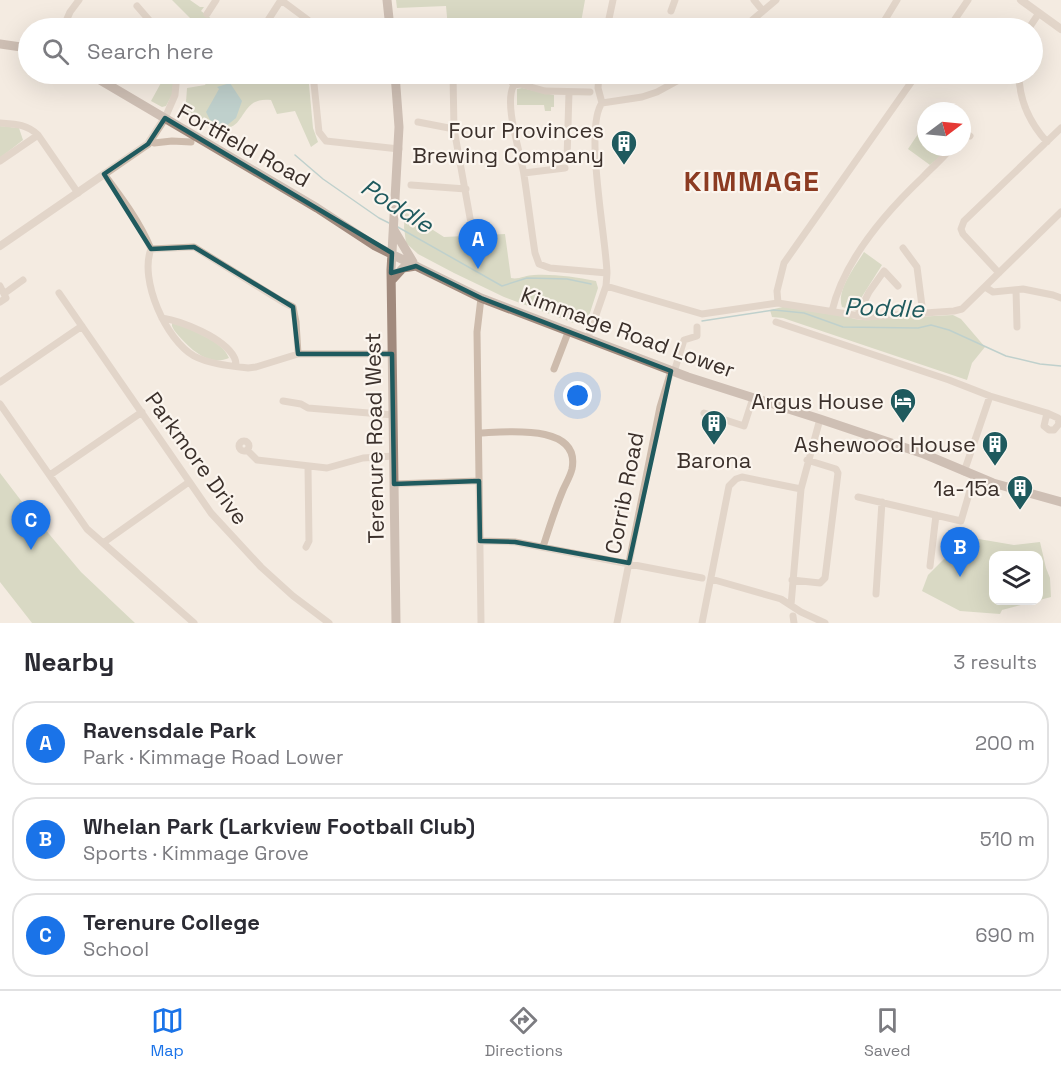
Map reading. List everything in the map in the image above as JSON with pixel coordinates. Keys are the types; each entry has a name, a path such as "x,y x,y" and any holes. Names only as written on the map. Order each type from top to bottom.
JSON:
{"main road":[{"path":"387,0 389,18"},
{"path":"0,44 18,47"},
{"path":"107,84 165,118"},
{"name":"Terenure Road West","path":"396,84 399,148 392,253 396,623"},
{"name":"Fortfield Road","path":"165,118 317,208 375,246 392,253"},
{"path":"375,246 394,226 403,247 416,266 403,268 392,280"},
{"name":"Kimmage Road Lower","path":"392,253 481,298 673,372 924,454 969,474 1061,502"}],"street":[{"path":"67,18 79,0"},
{"path":"207,14 216,0"},
{"path":"269,18 281,0 305,18"},
{"path":"610,18 614,0"},
{"path":"671,11 675,0"},
{"path":"754,0 763,11"},
{"path":"755,18 776,0"},
{"path":"886,18 897,0"},
{"path":"956,18 968,0"},
{"path":"1021,0 1061,29"},
{"path":"137,6 147,18"},
{"path":"1036,18 1039,13"},
{"path":"165,118 175,95 176,84"},
{"path":"314,84 319,132 322,138 334,142 399,148"},
{"path":"452,84 454,129 472,230"},
{"path":"590,92 545,91 520,84 514,85 511,91 511,110 524,173 535,253 539,264 550,268 607,273"},
{"path":"588,338 606,286 607,273 595,142 596,115 602,103 598,84"},
{"path":"602,103 642,97 672,84"},
{"path":"778,303 777,291 784,263 910,84"},
{"path":"1019,84 1023,106 1033,126 1047,142"},
{"path":"567,159 569,92"},
{"name":"Fortfield Road","path":"0,246 151,140 165,118"},
{"path":"418,122 454,129"},
{"path":"0,123 19,124 38,135 78,193"},
{"path":"999,273 963,234 961,229 964,221 1061,128"},
{"path":"0,161 38,135"},
{"path":"151,140 154,144 172,141 191,142"},
{"path":"832,311 841,280 862,247 897,203 945,156"},
{"path":"524,173 565,168"},
{"path":"104,174 142,228 151,249 148,255 149,281 162,318 189,353 196,358 256,368 298,354 392,354"},
{"path":"411,184 466,189"},
{"path":"606,286 702,314 778,303 857,316 887,317 962,309 1061,212"},
{"path":"151,249 194,247 293,307 298,354"},
{"path":"905,253 917,267 920,277 923,314"},
{"path":"857,316 869,292 884,271 898,286"},
{"path":"5,293 23,280"},
{"path":"0,286 6,298 0,302"},
{"path":"985,287 993,292 1040,291 1061,298"},
{"path":"1016,290 1017,327"},
{"name":"Parkmore Drive","path":"59,293 211,513 261,567 293,596 329,623"},
{"path":"481,298 477,332 481,623"},
{"path":"162,318 178,320 213,338 234,356 236,366"},
{"path":"776,322 990,396 1047,413"},
{"path":"0,382 82,326"},
{"name":"Corrib Road","path":"617,623 660,407 684,340 697,336 697,327"},
{"path":"554,369 569,330"},
{"path":"858,497 961,521 969,474 990,396"},
{"path":"704,412 744,426 753,398"},
{"path":"283,401 303,404 308,408 393,415"},
{"path":"0,404 87,529 194,623"},
{"path":"50,475 141,412"},
{"path":"791,605 801,489 807,460 820,419"},
{"path":"480,433 528,432 545,435 566,444 571,451 572,472 563,490 543,547"},
{"path":"246,450 257,460 308,468 327,468 363,458 394,456"},
{"path":"792,580 820,583 825,578 838,473 836,469 807,460"},
{"path":"306,547 309,541 308,468"},
{"path":"702,623 729,486 742,477 801,489"},
{"path":"103,543 189,482"},
{"path":"394,484 479,482"},
{"path":"876,594 882,502"},
{"path":"930,566 936,515"},
{"path":"480,541 515,542 702,578"},
{"path":"711,579 771,596 825,623"}],"highlighted area":[{"path":"165,118 392,253 391,273 416,266 481,298 671,371 629,563 515,542 480,541 479,481 394,484 392,354 298,354 293,307 194,247 151,249 104,174 148,144"}],"green space":[{"path":"172,0 190,0 204,7 201,11 210,18 190,18"},
{"path":"396,0 585,0 582,18 447,18 446,6 397,8"},
{"path":"160,84 173,84 173,93 166,106 162,107 151,101"},
{"path":"309,84 313,128 318,142 311,147 295,111 277,114 271,100 254,103 237,123 226,128 203,119 185,116 187,88 205,85"},
{"path":"517,89 554,95 554,107 551,107 551,111 545,111 544,105 517,105"},
{"path":"0,126 19,128 23,140 0,158"},
{"path":"917,136 917,156 908,149"},
{"path":"918,156 941,156 930,165"},
{"path":"405,212 444,237 505,234 511,278 550,275 596,281 598,288 587,322 579,325 504,297 418,254 406,243"},
{"path":"864,252 882,265 858,303 856,311 842,307 841,300 847,279"},
{"path":"791,305 859,320 953,315 961,319 985,347 972,363 967,380 783,318 772,317 770,310"},
{"path":"172,322 213,341 229,358 213,360 198,353 174,330"},
{"path":"0,473 42,528 81,572 135,623 32,623 0,582"},
{"path":"961,536 1014,545 1040,542 1042,551 989,551 989,605 1021,605 1002,610 1000,614 960,611 922,591 928,575 958,545"},
{"path":"1043,555 1050,578 1051,597 1043,599"}],"water":[{"path":"231,84 242,101 236,118 225,127 210,120 206,112 219,89 217,87"}],"waterway":[{"name":"Poddle","path":"295,155 323,179 389,223"},
{"name":"Poddle","path":"396,226 502,286 527,278 567,279 591,284"},
{"name":"Poddle","path":"702,321 774,310 804,313 843,327 918,328 931,325 949,330 1006,356 1061,366"}],"place":[{"name":"Four Provinces Brewing Company","path":"624,166"},
{"name":"Ravensdale Park","path":"478,269"},
{"name":"Argus House","path":"903,424"},
{"name":"Barona","path":"714,446"},
{"name":"Ashewood House","path":"995,467"},
{"name":"1a-15a","path":"1020,511"},
{"name":"Terenure College","path":"31,550"},
{"name":"Whelan Park (Larkview Football Club)","path":"960,577"}],"district":[{"name":"KIMMAGE","path":"752,181"}]}
